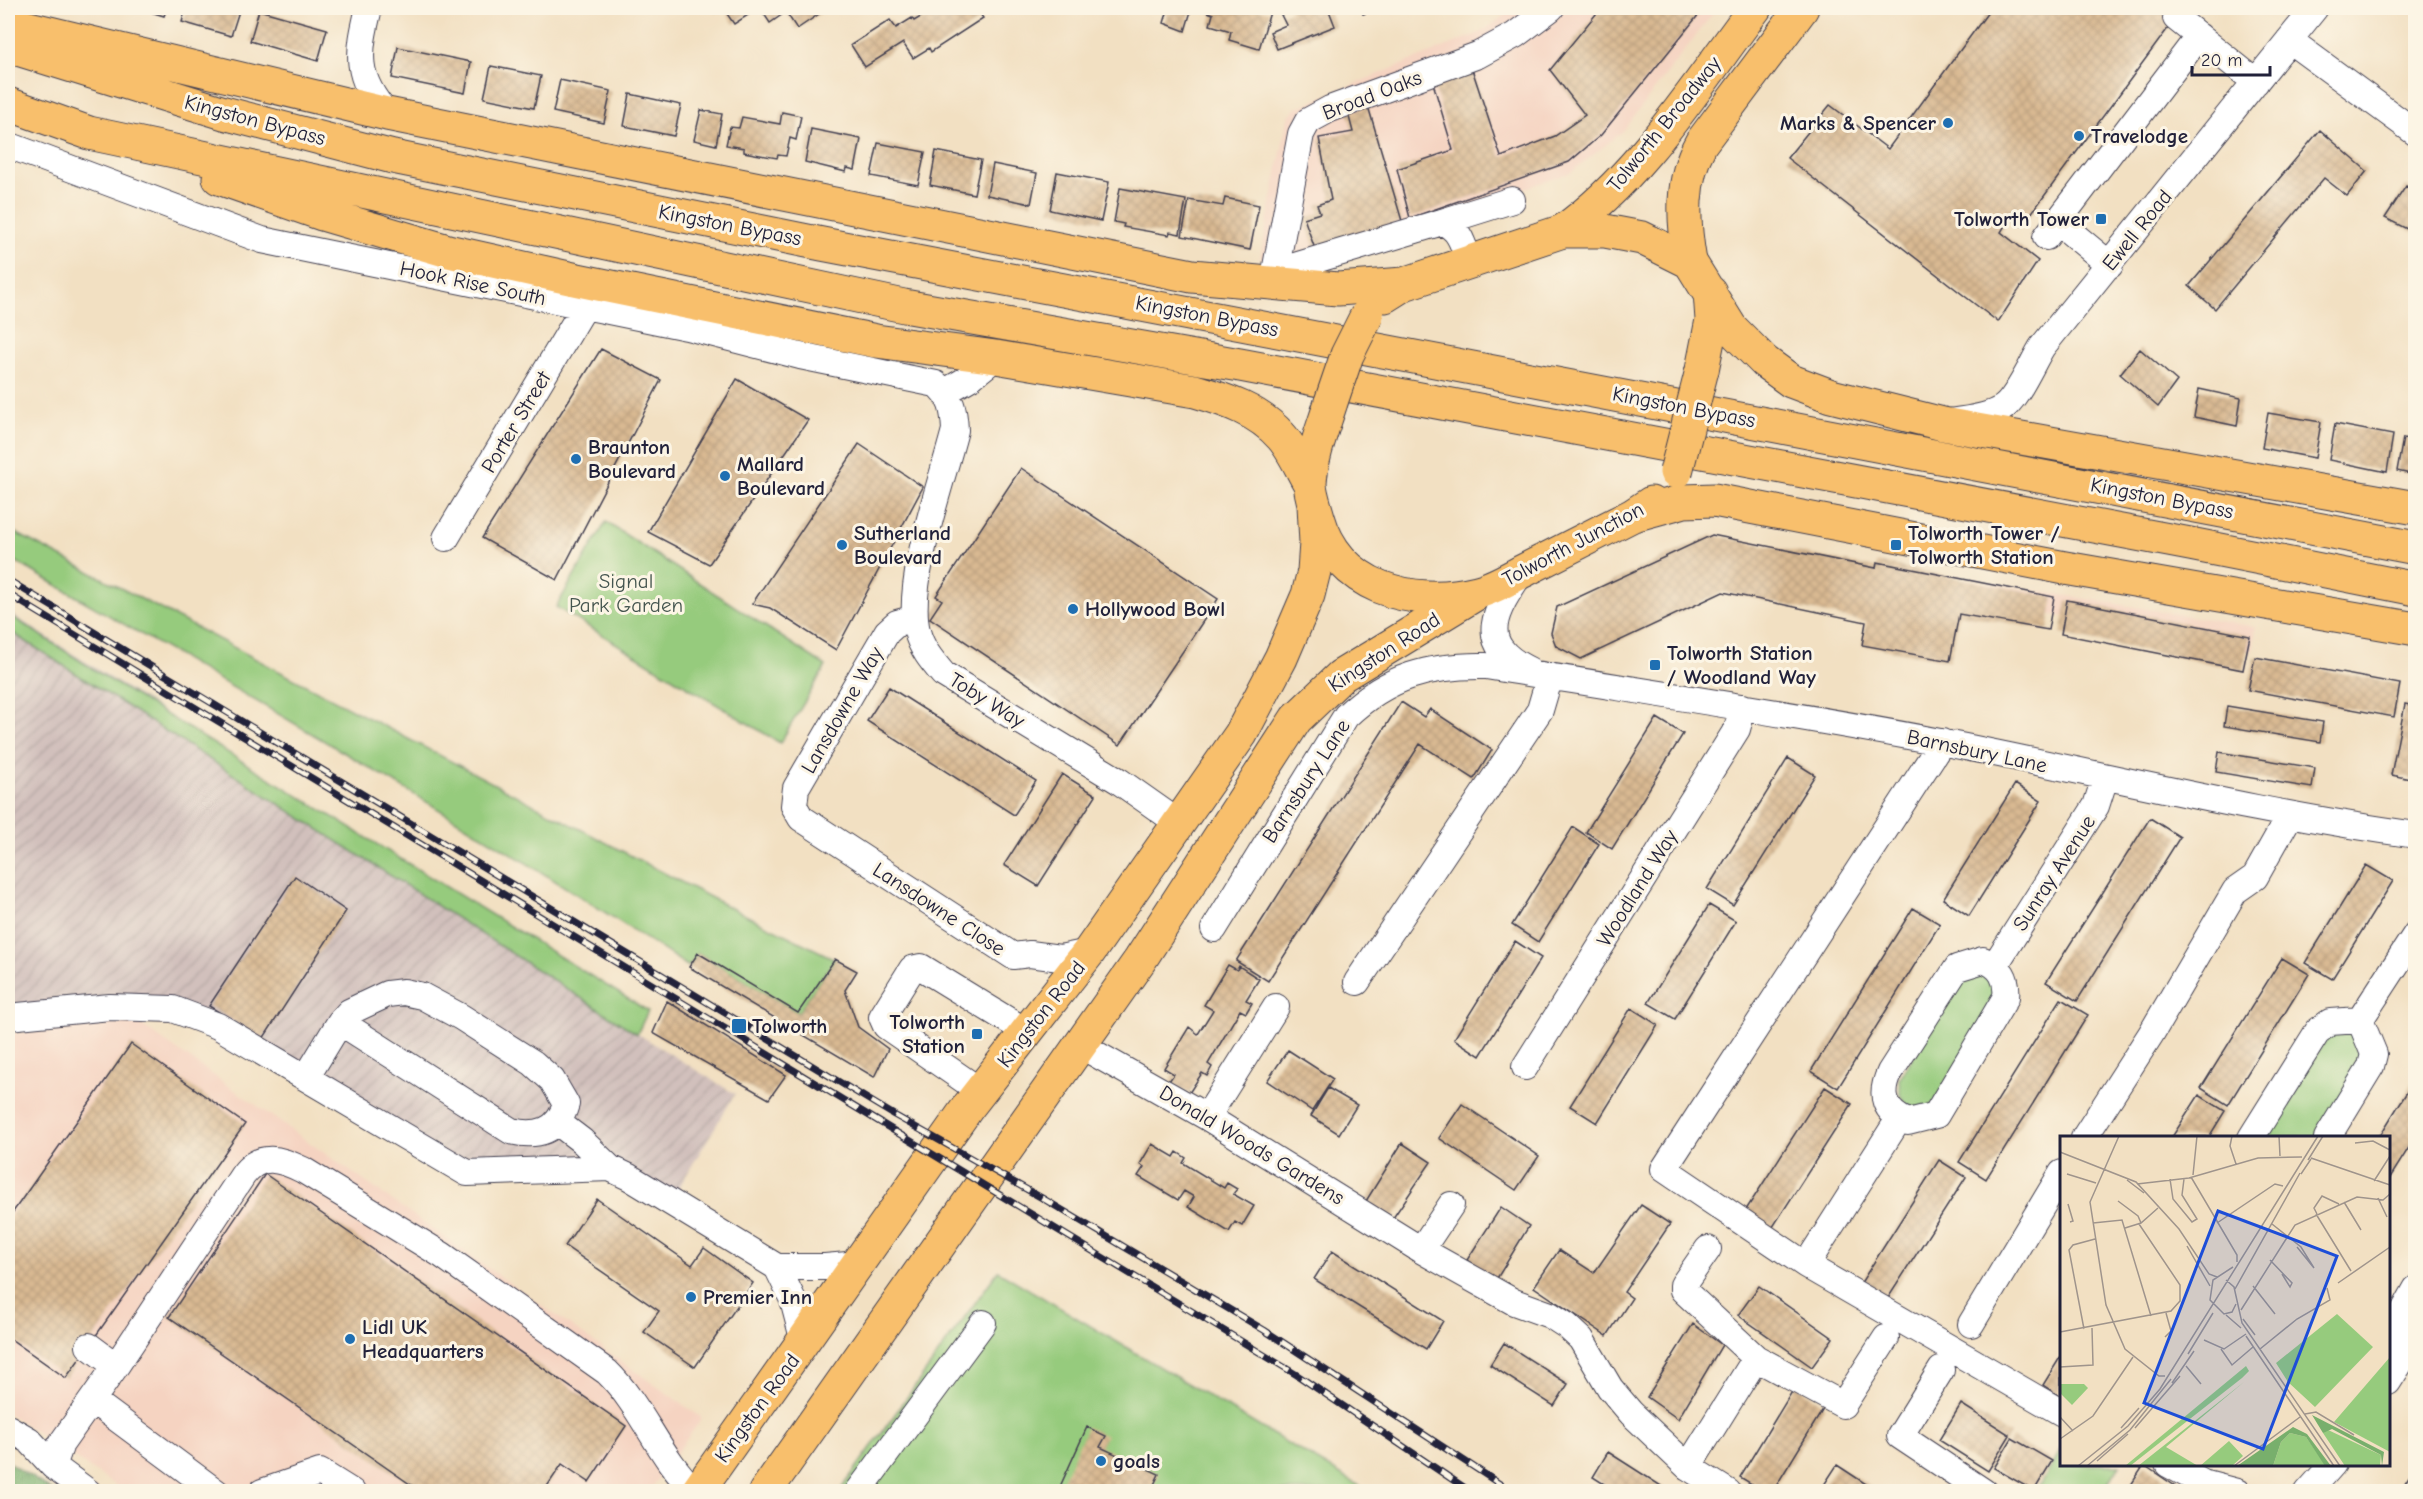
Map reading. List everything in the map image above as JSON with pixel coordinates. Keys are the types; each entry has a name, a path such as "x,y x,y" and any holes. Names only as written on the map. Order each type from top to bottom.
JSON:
{"main road":[{"name":"Tolworth Broadway","path":"1563,231 1584,216 1632,169 1755,8"},
{"name":"Tolworth Broadway","path":"1690,262 1684,203 1691,161 1701,143 1802,8"},
{"path":"8,23 387,114 1192,276 1276,279 1338,289 1404,284"},
{"name":"Kingston Bypass","path":"8,46 224,113 393,157 822,244 2415,548"},
{"name":"Kingston Bypass","path":"8,104 90,133 904,306 1251,367 2190,544 2415,589"},
{"path":"90,133 322,214 448,250 578,280 876,341 996,357 1195,391 1225,400 1256,415 1281,436 1312,495"},
{"name":"Tolworth Junction","path":"1563,231 1605,231 1642,238 1690,262 1710,292 1712,320 1702,370 1676,471 1668,487 1633,515 1479,592 1445,597 1410,597 1371,584 1353,573 1332,550 1322,530 1312,495 1313,459 1347,356 1367,315 1381,298 1404,284 1469,262 1563,231"},
{"path":"1710,292 1731,328 1765,362 1791,381 1831,396 1943,424 2415,508"},
{"name":"Kingston Road","path":"696,1491 860,1264 980,1091 1089,952 1241,734 1281,658 1308,595 1314,571 1316,543 1312,495"},
{"path":"1633,515 1684,501 1714,500 2065,568 2415,629"},
{"name":"Kingston Road","path":"765,1491 1140,960 1287,732 1309,704 1341,676 1375,653 1479,592"}],"street":[{"path":"369,8 360,46 362,71 370,95 387,114"},
{"name":"Broad Oaks","path":"1276,279 1301,134 1308,121 1330,109 1478,55 1515,34 1551,8"},
{"name":"Ewell Road","path":"1943,424 2001,409 2014,398 2025,374 2042,347 2315,8"},
{"path":"2176,18 2256,82"},
{"path":"2110,265 2051,229 2199,36"},
{"path":"2289,40 2415,133"},
{"name":"Hook Rise South","path":"8,145 262,240 585,306 936,384 945,392"},
{"path":"1276,279 1512,200"},
{"path":"1442,222 1451,226 1459,234 1469,262"},
{"name":"Porter Street","path":"446,538 585,306"},
{"path":"945,392 971,377 996,357"},
{"name":"Toby Way","path":"945,392 954,411 955,430 914,595 917,632 927,655 943,674 1119,781 1180,824"},
{"name":"Barnsbury Lane","path":"1522,571 1496,613 1494,634 1507,657 1544,675"},
{"name":"Lansdowne Way","path":"801,818 794,806 796,788 887,632 897,623 915,618"},
{"name":"Barnsbury Lane","path":"1214,929 1327,743 1346,716 1364,699 1384,687 1430,669 1486,666 1743,707 1942,742 2290,815 2415,835"},
{"path":"1357,982 1540,710 1544,675"},
{"name":"Woodland Way","path":"1525,1067 1737,729 1743,707"},
{"path":"1942,742 1665,1169 1806,1265 2060,1412"},
{"name":"Sunray Avenue","path":"1995,965 2096,806 2105,778"},
{"path":"2085,1136 2151,1034 2235,891 2255,877 2290,815"},
{"name":"Lansdowne Close","path":"801,818 1013,956 1030,954 1060,958 1089,952"},
{"path":"2360,1020 2415,934"},
{"path":"1983,960 1995,965 2004,978 2007,987 2006,997 1936,1115 1919,1122 1908,1122 1891,1114 1884,1084 1957,968 1983,960"},
{"path":"980,1091 886,1026 882,1017 912,969 921,967 1027,1032"},
{"path":"306,1078 340,1022 359,1006 387,994 404,992 422,996 461,1017 533,1063 552,1080 566,1104 557,1122 549,1130 540,1134 528,1135 511,1131 340,1022"},
{"path":"8,1017 110,1007 173,1009 218,1026 467,1173 610,1168"},
{"path":"1207,1117 1276,1007"},
{"path":"2252,1136 2318,1031 2330,1022 2360,1020"},
{"path":"2328,1136 2371,1066 2374,1054 2360,1020"},
{"name":"Donald Woods Gardens","path":"1080,1045 1207,1117 1421,1250 1514,1302 1550,1315 1567,1326 1581,1340 1610,1388 1632,1413 1688,1467 1728,1491"},
{"path":"1806,1265 1899,1119"},
{"path":"557,1122 582,1141 610,1168 629,1177 777,1267 860,1264"},
{"path":"54,1466 60,1444 116,1366 247,1169 260,1161 278,1159 303,1170 442,1255 607,1372 627,1396 674,1466 696,1491"},
{"path":"1971,1324 2060,1175"},
{"path":"1421,1250 1451,1205"},
{"path":"1708,1249 1683,1285 1683,1290 1756,1358 1843,1405 1886,1338"},
{"path":"777,1267 793,1300 804,1342"},
{"path":"2390,1379 2402,1360 2402,1314 2415,1289"},
{"path":"858,1491 983,1323"},
{"path":"89,1346 116,1366"},
{"path":"1688,1467 1756,1358"},
{"path":"1941,1370 1900,1436 1984,1491"},
{"path":"92,1400 216,1491"},
{"path":"8,1428 29,1440 54,1466 88,1491"},
{"path":"8,1444 54,1466"},
{"path":"2172,1466 2203,1483 2237,1491"},
{"path":"2308,1491 2331,1466"},
{"path":"262,1491 320,1472 352,1491"}],"shaded area":[{"path":"1515,8 1717,8 1622,132 1570,173 1281,270 1260,258 1288,117 1296,108 1482,32"},
{"path":"1965,579 2256,627 2253,650 1962,599"},
{"path":"8,612 206,739 648,1011 638,1034 735,1094 673,1197 588,1160 465,1168 202,1011 8,1013"},
{"path":"136,1021 702,1418 649,1491 124,1491 8,1413 8,1034"}],"green space":[{"name":"Signal Park Garden","path":"606,522 826,666 780,743 556,607"},
{"path":"8,529 727,906 835,959 798,1013 698,953 689,967 437,808 8,557"},
{"path":"8,614 110,680 648,1011 637,1034 8,630"},
{"path":"1989,971 1996,984 1996,999 1934,1104 1923,1108 1908,1108 1900,1095 1899,1079 1964,978"},
{"path":"2342,1029 2357,1035 2363,1049 2360,1066 2318,1136 2265,1136 2327,1037"},
{"path":"998,1271 1368,1491 839,1492"},
{"path":"2060,1452 2060,1466 2119,1466 2103,1491 2037,1491"},
{"path":"8,1462 53,1491 8,1491"}],"building":[{"path":"138,8 167,8 164,16"},
{"path":"186,8 240,8 231,36 182,22"},
{"path":"711,8 723,8 715,13"},
{"path":"723,8 759,8 734,24"},
{"path":"760,8 823,8 825,10 797,29 786,12 770,23"},
{"path":"936,8 976,8 983,18 931,52 929,48 913,58 903,43 865,67 851,45 890,20 896,28"},
{"path":"1153,8 1192,8 1185,31 1164,23 1167,13"},
{"path":"1206,8 1255,8 1270,12 1259,49 1229,40 1231,31 1210,25 1213,14 1205,11"},
{"path":"1290,8 1328,8 1335,26 1277,49 1270,32 1286,25 1281,15 1291,11"},
{"path":"1360,8 1380,8 1363,14"},
{"path":"1601,8 1704,8 1601,135 1569,162 1410,218 1397,169 1453,150 1433,83 1472,69 1501,157 1555,136 1585,115 1550,70"},
{"path":"1991,8 2183,8 2022,226 2010,217 2001,232 2038,261 1998,322 1787,158 1830,105 1888,149"},
{"path":"259,10 327,29 318,61 250,41"},
{"path":"398,47 471,62 465,93 392,78"},
{"path":"491,66 541,76 534,108 484,98"},
{"path":"560,80 611,91 604,123 553,112"},
{"path":"630,94 681,105 674,136 624,126"},
{"path":"1368,106 1402,221 1316,252 1304,218 1320,213 1317,205 1331,200 1319,138 1353,132 1348,113"},
{"path":"701,110 722,114 716,145 694,140"},
{"path":"782,112 801,116 796,140 790,138 786,156 778,155 777,158 744,152 744,148 726,145 730,127 739,128 742,117 780,124"},
{"path":"811,129 861,139 855,170 847,168 846,172 805,162"},
{"path":"2320,130 2367,171 2347,196 2324,178 2215,309 2189,286"},
{"path":"878,143 925,152 918,185 871,176"},
{"path":"936,151 981,160 974,194 930,185"},
{"path":"993,164 1037,173 1031,204 987,195"},
{"path":"1057,172 1109,182 1101,221 1050,210"},
{"path":"2406,186 2415,191 2415,233 2385,218"},
{"path":"1120,188 1186,200 1180,234 1170,232 1169,235 1123,227 1124,224 1114,222"},
{"path":"1225,198 1259,205 1250,250 1182,236 1189,200 1223,206"},
{"name":"Braunton Boulevard","path":"601,349 661,380 557,580 482,538"},
{"path":"2140,349 2177,381 2158,407 2120,374"},
{"name":"Mallard Boulevard","path":"737,379 808,420 709,564 648,532"},
{"path":"2199,389 2241,398 2237,426 2194,417"},
{"path":"2268,413 2321,422 2315,458 2262,448"},
{"path":"2335,424 2393,435 2387,472 2329,460"},
{"path":"2403,438 2415,440 2415,475 2397,471"},
{"name":"Sutherland Boulevard","path":"859,444 923,487 836,650 770,608 752,604"},
{"name":"Hollywood Bowl","path":"1021,468 1218,599 1120,745 930,618 942,600 936,596"},
{"path":"1712,535 1876,568 1877,562 2054,597 2048,630 1959,614 1950,661 1862,645 1866,622 1723,592 1581,659 1556,646 1551,633 1557,607"},
{"path":"2067,600 2250,636 2243,670 2061,634"},
{"path":"2255,657 2400,684 2394,717 2248,690"},
{"path":"889,687 1036,781 1014,815 867,721"},
{"path":"1401,702 1424,717 1430,709 1492,750 1474,779 1420,744 1268,981 1236,961"},
{"path":"2405,704 2415,706 2415,780 2391,775"},
{"path":"2227,706 2323,722 2320,742 2224,726"},
{"path":"1657,718 1683,734 1612,849 1586,832"},
{"path":"2219,752 2315,768 2312,788 2216,772"},
{"path":"1788,758 1815,775 1733,905 1707,889"},
{"path":"1062,774 1096,795 1038,886 1004,865"},
{"path":"2015,784 2041,801 1969,916 1943,899"},
{"path":"2150,818 2180,837 2077,1001 2046,982"},
{"path":"1573,827 1599,844 1538,942 1512,925"},
{"path":"2366,865 2393,881 2332,979 2305,963"},
{"path":"295,876 346,911 263,1039 209,1006"},
{"path":"1709,905 1736,921 1675,1019 1648,1003"},
{"path":"1913,908 1940,924 1838,1088 1811,1071"},
{"path":"1515,941 1541,958 1480,1056 1454,1039"},
{"path":"698,953 798,1013 835,959 857,971 845,990 858,1027 888,1049 874,1077 689,967"},
{"path":"2282,958 2309,974 2228,1105 2201,1088"},
{"path":"1228,965 1237,970 1239,966 1259,979 1246,1000 1252,1003 1246,1013 1240,1010 1208,1064 1212,1067 1207,1076 1202,1073 1189,1093 1169,1081 1174,1074 1164,1068 1189,1027 1198,1034 1213,1010 1204,1005"},
{"path":"2061,999 2088,1015 1986,1179 1959,1162"},
{"path":"667,1001 786,1075 769,1099 653,1033"},
{"path":"1631,1008 1658,1025 1597,1123 1570,1106"},
{"path":"131,1044 245,1124 66,1378 8,1337 8,1219"},
{"path":"1288,1050 1333,1079 1312,1111 1267,1081"},
{"path":"2415,1079 2415,1138 2390,1178 2390,1136 2380,1136"},
{"path":"1825,1087 1852,1104 1769,1233 1742,1216"},
{"path":"1328,1088 1357,1105 1339,1134 1311,1116"},
{"path":"2199,1095 2225,1111 2210,1136 2173,1136"},
{"path":"1462,1104 1539,1156 1516,1190 1439,1138"},
{"path":"1402,1143 1431,1162 1393,1218 1366,1201"},
{"path":"1152,1144 1174,1157 1177,1152 1186,1158 1183,1163 1224,1188 1227,1183 1237,1189 1233,1194 1254,1206 1242,1226 1235,1222 1229,1232 1188,1207 1194,1197 1184,1191 1178,1200 1138,1176 1144,1167 1140,1164"},
{"path":"1939,1160 1966,1177 1883,1306 1857,1289"},
{"name":"Lidl UK Headquarters","path":"265,1174 626,1426 589,1482 562,1464 544,1491 420,1491 169,1317"},
{"name":"Premier Inn","path":"597,1199 692,1265 704,1248 753,1283 695,1367 644,1332 659,1311 565,1246"},
{"path":"1641,1205 1670,1224 1624,1292 1632,1298 1607,1336 1534,1287 1559,1250 1594,1273"},
{"path":"1501,1207 1529,1226 1496,1280 1467,1260"},
{"path":"1332,1251 1443,1321 1426,1349 1314,1279"},
{"path":"1759,1286 1833,1338 1812,1367 1738,1315"},
{"path":"1693,1324 1722,1345 1678,1419 1647,1397"},
{"path":"1504,1343 1568,1384 1554,1406 1490,1365"},
{"path":"2060,1358 2060,1396 2043,1385"},
{"path":"1796,1385 1825,1406 1773,1491 1763,1491 1740,1477"},
{"path":"1961,1404 2010,1435 1988,1471 1939,1440"},
{"name":"goals","path":"1087,1427 1106,1436 1100,1447 1159,1474 1151,1491 1058,1491"},
{"path":"2012,1438 2052,1461 2034,1491 1994,1468"},
{"path":"1608,1452 1669,1491 1615,1491 1593,1477"},
{"path":"1837,1465 1872,1488 1878,1491 1820,1491"},
{"path":"2143,1466 2175,1486 2172,1491 2127,1491"},
{"path":"2415,1467 2415,1491 2400,1491 2403,1486"}],"railway":[{"path":"8,580 894,1115 1042,1198 1264,1330 1512,1492"},
{"path":"8,594 1297,1375 1471,1492"}],"place":[{"name":"Marks & Spencer","path":"1948,123"},
{"name":"Travelodge","path":"2079,136"},
{"name":"Tolworth Tower","path":"2101,219"},
{"name":"Braunton Boulevard","path":"576,459"},
{"name":"Mallard Boulevard","path":"725,476"},
{"name":"Sutherland Boulevard","path":"842,545"},
{"name":"Tolworth Tower / Tolworth Station","path":"1896,545"},
{"name":"Hollywood Bowl","path":"1073,609"},
{"name":"Tolworth Station / Woodland Way","path":"1655,665"},
{"name":"Tolworth","path":"739,1026"},
{"name":"Tolworth Station","path":"977,1034"},
{"name":"Premier Inn","path":"691,1297"},
{"name":"Lidl UK Headquarters","path":"350,1339"},
{"name":"goals","path":"1101,1461"}]}
